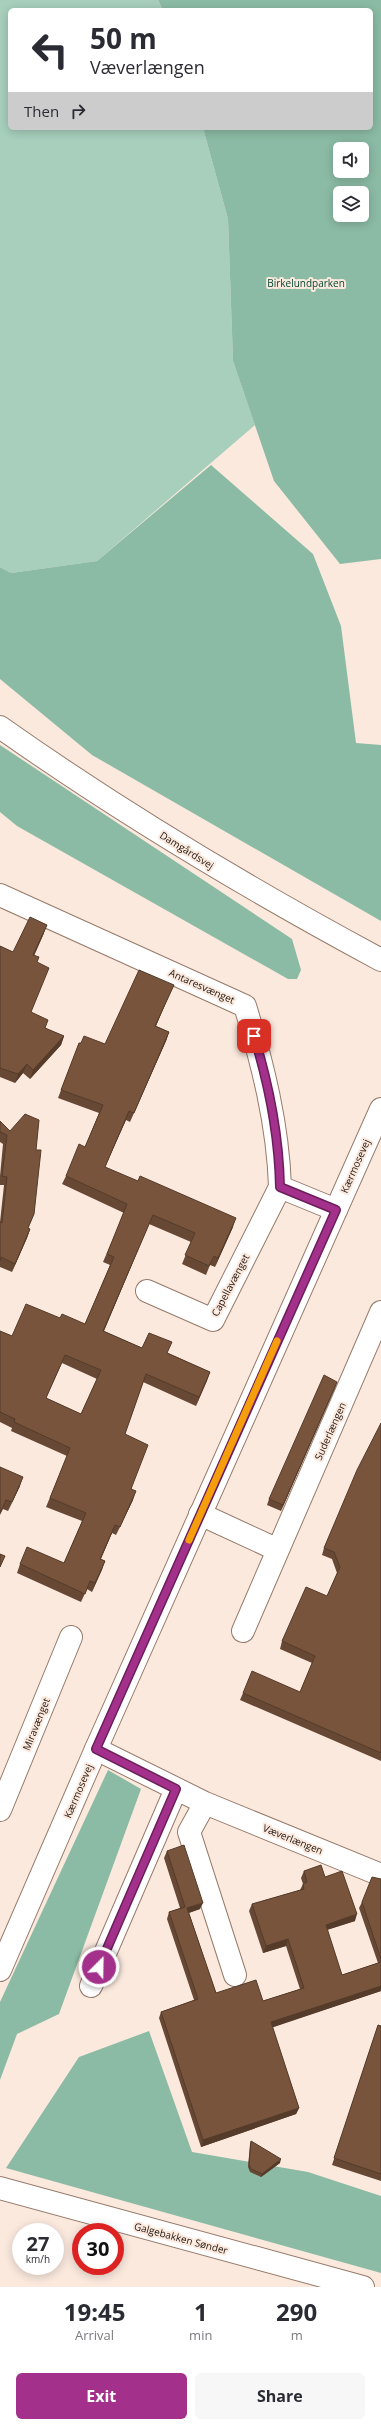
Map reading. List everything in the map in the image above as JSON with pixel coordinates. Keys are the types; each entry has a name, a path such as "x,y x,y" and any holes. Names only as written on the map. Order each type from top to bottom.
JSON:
{"street":[{"name":"Damgårdsvej","path":"0,727 69,775 198,858 381,960"},
{"name":"Antaresvænget","path":"0,895 245,1006 263,1066 279,1154 280,1187"},
{"name":"Kærmosevej","path":"0,1970 96,1749 381,1109"},
{"path":"280,1187 336,1210"},
{"name":"Capellavænget","path":"147,1291 213,1320 280,1187"},
{"name":"Suderlængen","path":"243,1631 381,1312"},
{"path":"200,1514 278,1550"},
{"name":"Miravænget","path":"0,1810 71,1637"},
{"name":"Væverlængen","path":"96,1749 205,1804 381,1875"},
{"path":"91,1986 176,1789"},
{"path":"205,1804 189,1832 235,1975"},
{"name":"Galgebakken Sønder","path":"0,2188 363,2287"}],"green space":[{"path":"0,0 158,0 162,8 8,8 8,130 204,130 228,219 233,361 255,425 97,561 11,573 0,567"},
{"name":"Birkelundparken","path":"158,0 381,0 381,559 340,564 274,481 233,361 228,219 204,130 373,130 373,8 162,8"},
{"path":"211,465 313,554 341,626 356,743 381,745 381,921 92,755 0,679 0,567 11,573 97,561"},
{"path":"0,745 292,939 301,970 297,979 288,979 17,826 0,812"},
{"path":"108,1770 141,1789 59,2014 17,2034 0,2080 0,2002"},
{"path":"149,2031 192,2152 308,2172 381,2196 381,2273 6,2168 79,2057"}],"building":[{"path":"30,917 47,925 33,955 39,957 37,962 49,968 31,1012 48,1020 45,1028 64,1036 33,1070 27,1064 18,1074 0,1068 0,946 13,952"},
{"path":"139,970 174,985 155,1026 169,1032 134,1113 129,1111 105,1167 138,1181 140,1176 236,1218 218,1258 214,1256 209,1266 185,1255 195,1233 153,1215 103,1331 142,1348 149,1333 172,1342 167,1353 210,1372 199,1397 146,1374 125,1434 148,1445 131,1489 136,1491 120,1527 115,1525 100,1559 105,1561 95,1583 90,1581 85,1594 20,1564 27,1547 64,1563 86,1513 50,1498 70,1448 14,1422 15,1419 0,1412 0,1331 12,1336 26,1304 60,1318 62,1314 85,1324 114,1257 107,1254 127,1204 66,1176 79,1144 85,1147 103,1105 61,1090 79,1043 81,1043 84,1036 105,1044","holes":["65,1355 101,1370 81,1414 46,1398"]},
{"path":"25,1114 39,1120 36,1150 41,1150 34,1214 28,1228 30,1229 15,1264 1,1257 0,1261 0,1222 2,1223 7,1177 2,1176 7,1135 0,1132 0,1121 10,1131"},
{"path":"324,1375 337,1382 283,1505 269,1499"},
{"path":"381,1423 381,1753 243,1693 252,1671 300,1692 315,1656 282,1641 306,1587 327,1596 340,1567 334,1552 324,1548 357,1470"},
{"path":"0,1467 23,1477 12,1502 6,1500 0,1513"},
{"path":"0,1554 5,1556 0,1567"},
{"path":"184,1845 203,1903 187,1908 216,1993 256,1980 263,2001 304,1988 288,1939 266,1946 252,1904 304,1889 303,1884 307,1882 304,1871 321,1865 325,1877 342,1871 357,1914 326,1925 342,1975 381,1962 381,1986 271,2022 299,2108 203,2140 161,2012 198,1999 169,1912 185,1907 167,1851"},
{"path":"372,1877 381,1879 381,1959 362,1902"},
{"path":"378,2025 381,2026 381,2174 334,2158"},
{"path":"251,2141 281,2159 262,2174 251,2169 249,2164"}],"slow traffic":[{"path":"189,1540 277,1341"}],"route":[{"path":"99,1967 176,1789 96,1749 336,1210 280,1187 279,1154 263,1066 254,1036"}]}
